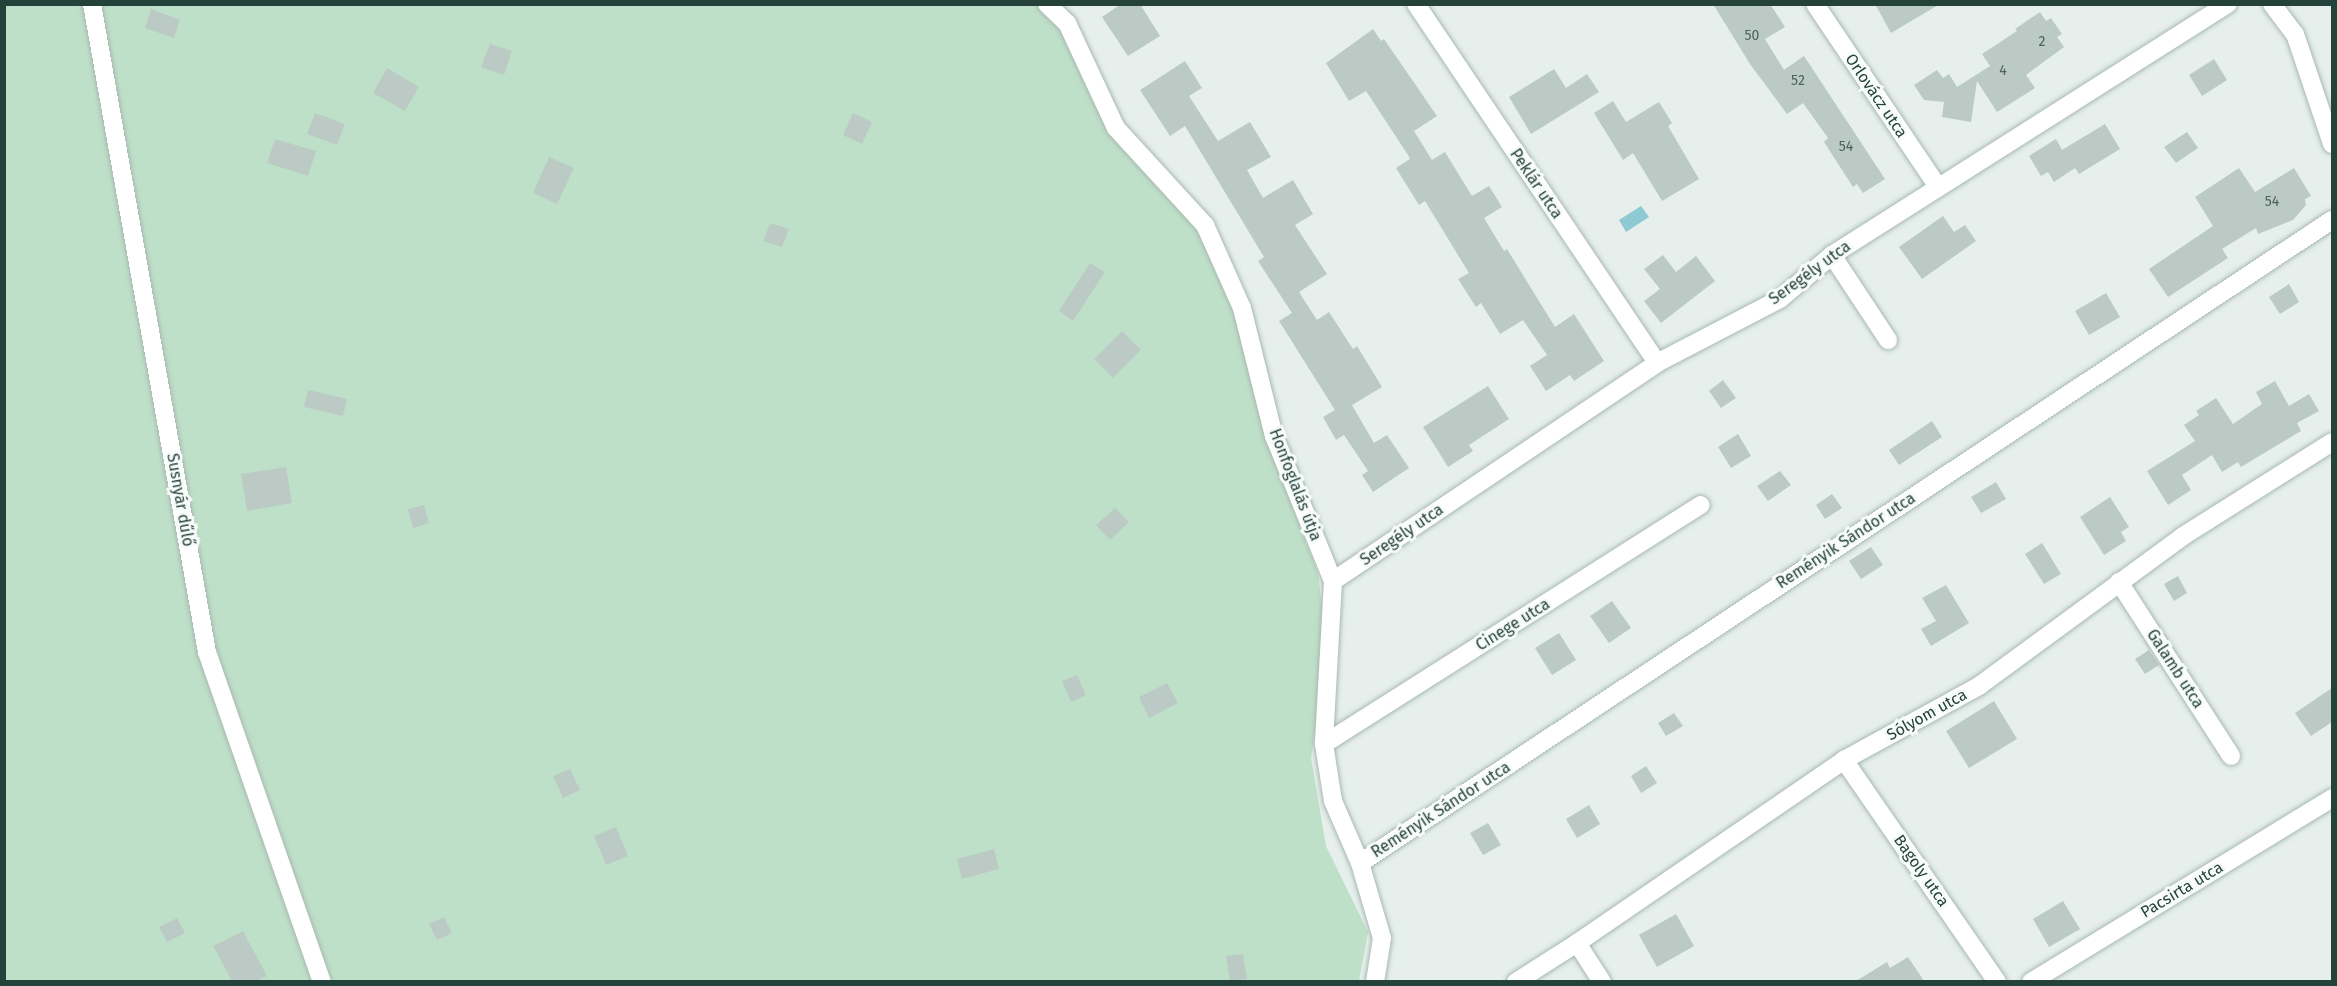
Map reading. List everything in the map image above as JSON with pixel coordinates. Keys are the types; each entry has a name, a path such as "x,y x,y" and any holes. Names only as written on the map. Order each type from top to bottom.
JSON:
{"street":[{"name":"Susnyár dűlő","path":"92,4 207,652 322,981"},
{"name":"Honfoglalás útja","path":"1047,4 1067,23 1116,128 1204,225 1242,308 1274,436 1333,581 1324,744 1333,801 1360,863 1382,938 1375,981"},
{"name":"Peklár utca","path":"1416,4 1657,363"},
{"name":"Orlovácz utca","path":"1815,4 1938,187"},
{"name":"Seregély utca","path":"1333,581 1657,363 1780,298 1832,255 2228,4"},
{"path":"2274,6 2295,34 2332,144"},
{"name":"Reményik Sándor utca","path":"1360,863 2332,219"},
{"path":"1832,255 1888,340"},
{"name":"Sólyom utca","path":"1516,981 1577,943 1844,760 1979,686 2183,536 2332,442"},
{"name":"Cinege utca","path":"1324,744 1701,505"},
{"name":"Galamb utca","path":"2119,582 2231,756"},
{"name":"Bagoly utca","path":"1844,760 1997,981"},
{"name":"Pacsirta utca","path":"2031,981 2332,798"},
{"path":"1577,943 1602,981"}],"green space":[{"path":"1047,4 1116,128 1205,225 1242,308 1276,465 1318,573 1327,651 1311,758 1326,846 1368,932 1359,981 5,982 5,5"}],"water":[{"path":"1641,206 1649,217 1626,232 1619,220"}],"building":[{"path":"1121,4 1140,4 1160,36 1128,56 1102,17"},
{"path":"1713,4 1770,4 1785,27 1765,39 1784,70 1804,56 1885,179 1863,193 1857,184 1853,187 1824,142 1828,138 1803,103 1787,114 1750,64"},
{"path":"1875,4 1940,4 1891,33"},
{"path":"151,9 180,20 174,38 145,28"},
{"path":"2040,12 2046,21 2051,18 2062,34 2057,37 2064,47 2026,75 2035,88 1997,112 1977,81 1971,122 1942,117 1944,102 1924,100 1914,85 1937,70 1943,78 1949,74 1957,87 1990,66 1982,54 2017,31 2015,29"},
{"path":"1373,29 1381,41 1384,39 1437,116 1414,131 1432,160 1445,152 1472,196 1489,186 1502,207 1484,218 1504,251 1507,249 1555,327 1574,314 1604,361 1574,381 1570,375 1546,391 1530,366 1547,355 1523,320 1500,334 1481,303 1476,307 1458,279 1469,273 1425,201 1419,205 1396,168 1410,159 1408,155 1366,91 1349,101 1326,63"},
{"path":"490,44 512,51 504,75 481,67"},
{"path":"2214,59 2227,80 2202,96 2189,75"},
{"path":"1185,61 1202,88 1189,96 1218,141 1250,122 1271,157 1247,170 1263,198 1293,180 1313,214 1295,225 1327,274 1299,292 1317,320 1329,312 1353,349 1357,346 1382,387 1352,405 1374,443 1387,435 1409,468 1373,492 1362,475 1368,471 1344,435 1336,440 1323,417 1335,410 1279,321 1292,313 1258,261 1264,257 1185,126 1170,136 1140,90"},
{"path":"387,68 419,87 405,111 373,93"},
{"path":"1554,69 1566,88 1587,74 1599,92 1531,134 1509,97"},
{"path":"1613,101 1626,122 1659,102 1672,123 1668,126 1699,179 1662,201 1633,153 1623,160 1594,113"},
{"path":"315,113 345,124 337,145 307,134"},
{"path":"853,113 872,122 862,144 843,135"},
{"path":"2105,124 2120,149 2079,174 2075,168 2054,182 2048,172 2041,176 2029,156 2056,139 2062,150"},
{"path":"2187,132 2198,148 2176,163 2164,147"},
{"path":"275,139 316,151 308,176 267,163"},
{"path":"549,157 574,168 557,204 533,193"},
{"path":"2239,168 2255,192 2294,168 2311,196 2305,199 2306,205 2293,220 2258,234 2256,228 2222,249 2228,258 2168,297 2149,269 2213,226 2195,197"},
{"path":"1943,216 1954,232 1965,225 1976,241 1922,279 1899,247"},
{"path":"770,223 789,229 782,247 763,241"},
{"path":"1663,255 1676,272 1696,256 1715,281 1661,323 1644,301 1660,289 1644,269"},
{"path":"1090,263 1105,272 1073,321 1059,311"},
{"path":"2289,284 2299,302 2280,314 2269,297"},
{"path":"2106,293 2120,317 2089,335 2075,311"},
{"path":"1122,331 1141,350 1113,378 1094,359"},
{"path":"1723,380 1736,398 1721,408 1709,391"},
{"path":"2275,381 2289,406 2309,394 2319,411 2297,423 2301,431 2241,467 2238,462 2222,472 2212,455 2182,475 2191,490 2168,505 2147,471 2195,441 2184,425 2199,415 2196,411 2216,398 2233,424 2262,404 2256,392"},
{"path":"1488,386 1509,419 1469,445 1473,451 1448,467 1423,427"},
{"path":"308,390 347,399 343,416 304,407"},
{"path":"1932,421 1942,437 1899,465 1889,450"},
{"path":"1738,434 1751,456 1731,468 1718,447"},
{"path":"286,467 292,503 247,511 241,474"},
{"path":"1780,471 1791,485 1768,501 1757,486"},
{"path":"1996,482 2006,499 1981,513 1971,497"},
{"path":"1832,494 1842,508 1825,519 1816,505"},
{"path":"2110,497 2129,527 2121,532 2126,541 2104,555 2080,517"},
{"path":"424,505 429,523 413,528 408,509"},
{"path":"1115,508 1129,522 1110,540 1096,525"},
{"path":"2042,543 2061,574 2044,584 2025,554"},
{"path":"1871,547 1883,565 1861,579 1849,561"},
{"path":"2178,576 2187,593 2174,601 2164,584"},
{"path":"1946,585 1969,623 1931,646 1921,629 1936,621 1922,598"},
{"path":"1612,601 1631,628 1609,643 1590,616"},
{"path":"1559,633 1576,660 1552,675 1535,648"},
{"path":"2149,650 2159,665 2145,674 2135,659"},
{"path":"1077,675 1086,695 1071,702 1062,681"},
{"path":"1167,683 1178,703 1149,718 1139,697"},
{"path":"2332,688 2332,722 2311,736 2295,713"},
{"path":"1994,701 2017,739 1969,768 1946,731"},
{"path":"1674,713 1683,726 1666,736 1658,723"},
{"path":"1646,766 1657,783 1641,793 1631,776"},
{"path":"570,769 580,790 563,798 553,776"},
{"path":"1589,805 1600,824 1577,838 1566,819"},
{"path":"1488,823 1501,845 1483,855 1470,833"},
{"path":"616,827 628,856 606,865 594,836"},
{"path":"994,849 999,869 962,879 957,859"},
{"path":"2063,901 2080,929 2049,947 2033,919"},
{"path":"1676,914 1694,946 1657,967 1639,935"},
{"path":"444,917 452,933 437,940 429,924"},
{"path":"177,918 185,933 167,942 159,927"},
{"path":"243,931 267,976 256,981 232,981 213,946"},
{"path":"1243,954 1247,979 1230,981 1226,956"},
{"path":"1908,957 1924,981 1856,981 1887,962 1890,968"}]}
